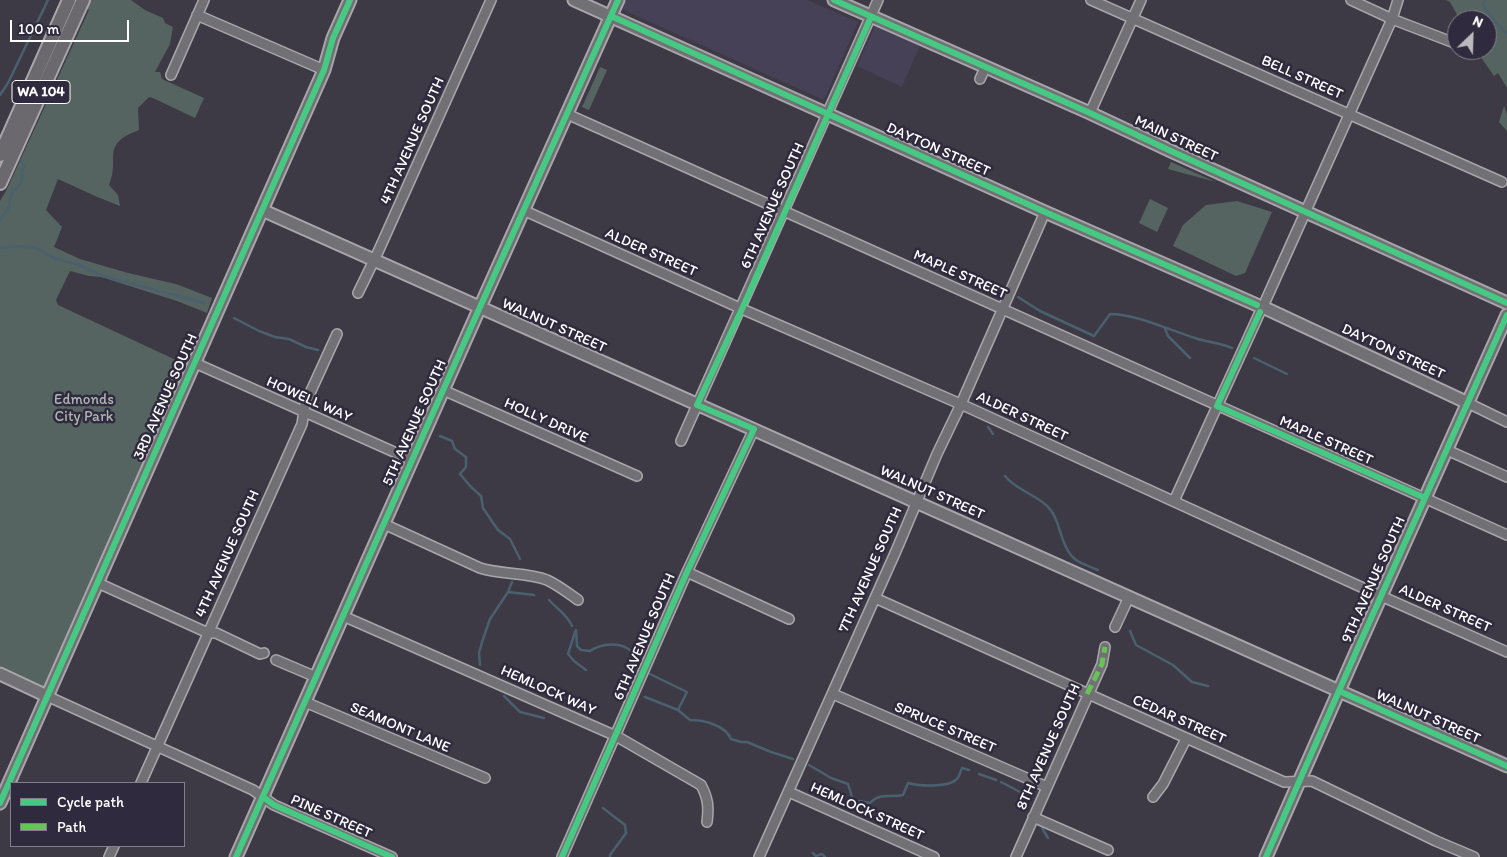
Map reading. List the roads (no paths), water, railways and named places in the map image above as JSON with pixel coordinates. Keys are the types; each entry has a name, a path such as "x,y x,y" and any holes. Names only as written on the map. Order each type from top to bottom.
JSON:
{"main road":[{"name":"WA 104","path":"0,155 69,0"},
{"name":"WA 104","path":"0,169 76,0"},
{"name":"WA 104","path":"0,184 83,0"}],"street":[{"path":"171,75 204,0"},
{"name":"3RD AVENUE SOUTH","path":"0,803 324,70 333,38 350,0"},
{"name":"4TH AVENUE SOUTH","path":"358,293 491,0"},
{"name":"DAYTON STREET","path":"574,0 827,115 1262,307 1507,422"},
{"name":"5TH AVENUE SOUTH","path":"236,857 618,0"},
{"name":"MAIN STREET","path":"834,0 1090,113 1507,302"},
{"name":"6TH AVENUE SOUTH","path":"681,440 742,309 878,0"},
{"name":"BELL STREET","path":"1091,0 1502,182"},
{"path":"1090,113 1141,0"},
{"path":"1351,0 1392,19 1447,40"},
{"path":"1174,502 1392,19 1398,0"},
{"path":"198,15 324,70"},
{"path":"980,79 985,68"},
{"name":"MAPLE STREET","path":"567,114 1507,535"},
{"name":"WALNUT STREET","path":"262,210 1507,766"},
{"name":"ALDER STREET","path":"523,210 742,309 961,404 1507,652"},
{"name":"7TH AVENUE SOUTH","path":"759,857 875,598 936,454 961,404 1001,308 1045,212"},
{"name":"9TH AVENUE SOUTH","path":"1266,857 1507,315"},
{"name":"4TH AVENUE SOUTH","path":"141,782 302,424 306,404 337,334"},
{"name":"HOWELL WAY","path":"195,363 412,460"},
{"name":"HOLLY DRIVE","path":"443,390 637,476"},
{"name":"6TH AVENUE SOUTH","path":"562,857 687,572 754,429"},
{"path":"1447,450 1507,477"},
{"path":"384,524 480,568 494,572 548,580 578,600"},
{"path":"687,572 790,619"},
{"path":"98,583 208,633 216,633 260,654 264,653"},
{"path":"1114,627 1129,597"},
{"name":"CEDAR STREET","path":"875,598 1284,782 1312,781 1436,841 1474,857"},
{"name":"HEMLOCK WAY","path":"343,616 616,736 701,785 706,793 709,807 707,822"},
{"name":"8TH AVENUE SOUTH","path":"1016,857 1102,664 1105,647"},
{"path":"276,660 316,676"},
{"name":"PINE STREET","path":"0,674 253,790 274,805 392,857"},
{"name":"SPRUCE STREET","path":"832,694 1047,787"},
{"name":"SEAMONT LANE","path":"305,702 485,778"},
{"path":"1153,797 1164,784 1186,739"},
{"name":"HEMLOCK STREET","path":"789,792 934,857"},
{"path":"1033,817 1108,850"}],"waterway":[{"path":"0,95 8,83 48,0"},
{"path":"1485,0 1483,5 1495,22 1507,33"},
{"path":"0,220 9,207 13,191 18,187 23,178 21,175 24,166 21,160"},
{"path":"0,248 20,246 36,248 54,258 79,265 103,276 204,303"},
{"path":"1018,297 1040,311 1094,336 1110,314 1141,319 1195,338 1232,348"},
{"path":"234,318 259,331 275,337 289,339 318,350"},
{"path":"1165,329 1168,336 1190,358"},
{"path":"1254,358 1287,374"},
{"path":"988,427 993,434"},
{"path":"440,436 452,441 455,449 466,457 466,467 460,474 481,496 483,508 498,530 510,539 520,559"},
{"path":"1005,476 1009,481 1046,505 1055,518 1070,554 1076,560 1098,570"},
{"path":"480,665 479,653 490,619 508,592 512,582"},
{"path":"508,592 534,595"},
{"path":"549,600 565,615 572,626"},
{"path":"576,630 577,646 581,650 590,651 605,645 620,645 640,658"},
{"path":"1130,631 1136,645 1173,665 1192,682 1208,686"},
{"path":"575,632 568,654 586,670"},
{"path":"650,674 687,692 678,710"},
{"path":"504,696 520,712 544,718"},
{"path":"645,697 678,710 690,720 708,722 719,727 731,739 747,742 793,759"},
{"path":"809,765 831,778 848,784 852,797"},
{"path":"859,801 870,803 881,796 903,795 908,783 919,785 947,784 957,779 962,768 969,770"},
{"path":"979,774 996,780"},
{"path":"1001,782 1020,792"},
{"path":"603,808 625,825 626,833 610,857"},
{"path":"1042,828 1048,838"},
{"path":"813,853 816,856 822,854 825,857"}],"park label":[{"name":"Edmonds City Park","path":"84,408"}]}
